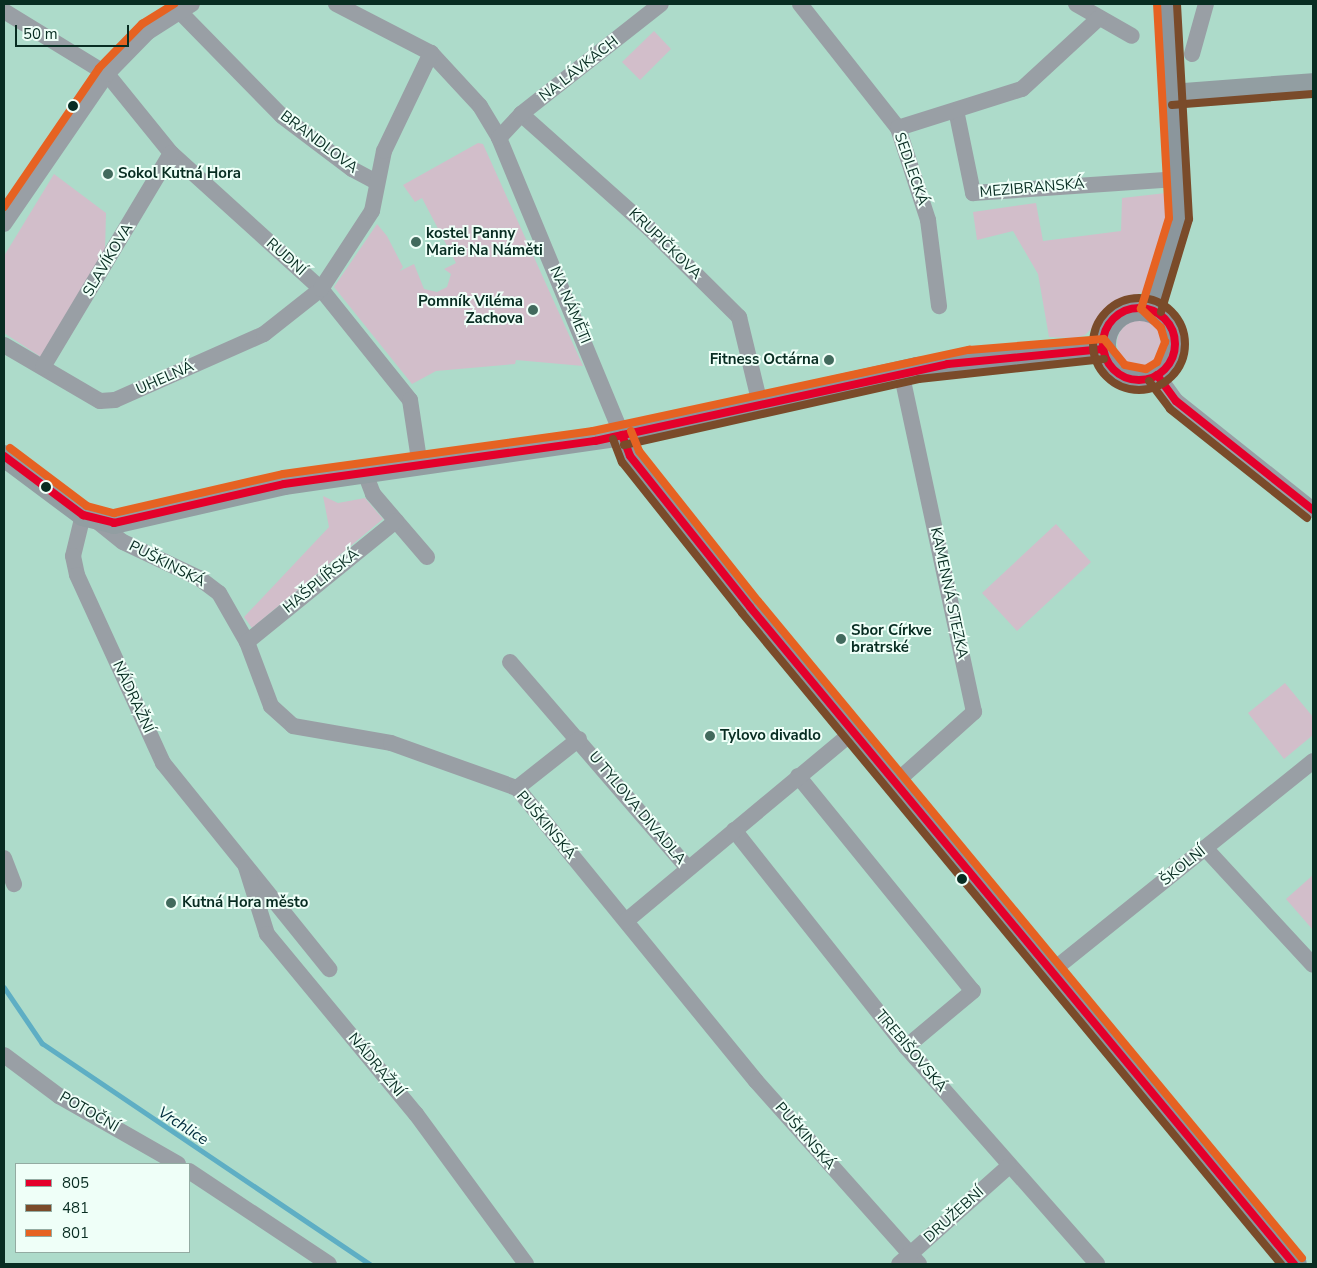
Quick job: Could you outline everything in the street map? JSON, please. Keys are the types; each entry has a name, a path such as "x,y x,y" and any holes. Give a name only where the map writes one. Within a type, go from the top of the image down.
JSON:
{"main road":[{"path":"1151,309 1178,230 1167,4"},
{"path":"1134,308 1151,309 1169,322 1176,336 1172,361 1157,375 1138,380 1119,374 1104,349 1106,330 1117,315 1134,308"},
{"path":"1104,349 970,360 901,372 622,435 630,456 854,731 1294,1264"}],"street":[{"name":"NA NÁMĚTI","path":"336,4 431,53 458,78 499,138 622,435"},
{"name":"NA LÁVKÁCH","path":"499,138 521,114 661,4"},
{"name":"SEDLECKÁ","path":"800,4 898,128 928,220 939,306"},
{"path":"1078,4 1132,36"},
{"path":"1192,54 1206,4"},
{"path":"4,224 107,74 148,32 186,7"},
{"name":"BRANDLOVA","path":"186,7 282,116 352,169 376,180 372,211 321,289"},
{"name":"RUDNÍ","path":"4,11 107,74 171,153 321,289 410,400 420,466"},
{"path":"898,128 1022,89 1099,18"},
{"path":"376,180 384,151 431,53"},
{"path":"1170,95 1313,84"},
{"name":"MEZIBRANSKÁ","path":"956,110 973,193 1176,178"},
{"name":"KRUPIČKOVA","path":"521,114 650,228 739,317 760,404"},
{"name":"SLAVÍKOVA","path":"43,367 171,153"},
{"name":"UHELNÁ","path":"4,345 87,395 115,400 264,334 321,289"},
{"name":"KAMENNÁ STEZKA","path":"896,782 974,712 901,372"},
{"path":"1157,375 1176,402 1313,510"},
{"path":"4,456 90,518 114,523 284,484 420,466 622,435"},
{"path":"365,473 373,494 427,557"},
{"name":"PUŠKINSKÁ","path":"90,518 123,542 210,585 247,642 270,706 293,726 366,737 444,760 517,788 756,1081 909,1261"},
{"name":"NÁDRAŽNÍ","path":"90,518 73,556 77,575 164,763 243,858 329,969"},
{"name":"HAŠPLÍŘSKÁ","path":"247,642 396,521"},
{"path":"510,662 580,739"},
{"path":"626,921 854,731"},
{"name":"U TYLOVA DIVADLA","path":"517,788 580,739 688,868"},
{"name":"ŠKOLNÍ","path":"1052,971 1313,761"},
{"path":"798,776 973,991 906,1047"},
{"name":"TREBIŠOVSKÁ","path":"734,830 906,1047 1097,1264"},
{"path":"1205,848 1313,965"},
{"path":"4,858 14,884"},
{"name":"NÁDRAŽNÍ","path":"243,858 267,934 416,1114 526,1264"},
{"name":"POTOČNÍ","path":"4,1055 59,1096 176,1163"},
{"name":"DRUŽEBNÍ","path":"909,1261 1009,1166"},
{"path":"190,1172 329,1264"}],"shaded area":[{"path":"654,31 671,49 640,80 622,62"},
{"path":"478,143 483,144 583,366 516,360 515,364 436,371 412,384 334,287 377,224 387,236 403,267 400,271 414,264 424,289 437,292 447,287 451,274 444,269 456,263 422,198 415,202 403,185"},
{"path":"54,174 106,213 105,252 41,357 4,333 4,256"},
{"path":"1166,193 1172,212 1145,291 1119,302 1085,335 1074,338 1049,337 1038,274 1013,231 977,240 973,212 1036,203 1043,241 1121,231 1122,198"},
{"path":"1135,320 1145,320 1157,326 1162,334 1162,352 1157,360 1149,365 1135,366 1127,363 1120,356 1117,348 1117,338 1120,330 1127,323"},
{"path":"323,496 338,503 365,498 383,519 252,628 244,617 329,527"},
{"path":"1056,524 1091,562 1017,631 982,593"},
{"path":"1285,683 1313,717 1313,735 1284,759 1248,713"},
{"path":"1313,875 1313,930 1286,899"}],"waterway":[{"name":"Vrchlice","path":"4,987 42,1043 370,1264"}],"transit line":[{"name":"801","path":"4,207 99,68 142,24 174,4"},
{"name":"481","path":"1161,312 1189,219 1177,4"},
{"name":"801","path":"10,448 87,506 114,513 283,474 593,431 969,350 1104,339 1125,365 1146,369 1157,362 1165,342 1161,328 1141,309 1169,218 1157,5"},
{"name":"481","path":"1172,105 1313,94"},
{"name":"481","path":"1139,298 1157,301 1172,311 1182,326 1185,344 1182,362 1172,377 1157,387 1139,390 1121,387 1106,377 1096,362 1093,344 1096,326 1106,311 1121,301 1139,298"},
{"name":"805","path":"1132,308 1146,308 1165,318 1175,337 1175,344 1175,351 1165,370 1146,380 1132,380 1113,370 1103,351 1103,337 1113,318 1132,308"},
{"name":"805","path":"4,456 83,515 114,523 284,484 595,441 948,364 1103,349"},
{"name":"481","path":"624,445 919,379 1104,359"},
{"name":"805","path":"1157,375 1176,401 1313,510"},
{"name":"481","path":"1149,381 1170,409 1307,518"},
{"name":"801","path":"631,431 639,451 758,601 1302,1258"},
{"name":"805","path":"622,435 630,456 750,607 1294,1264"},
{"name":"481","path":"613,439 622,462 742,613 1281,1264"}],"place":[{"name":"Sokol Kutná Hora","path":"108,174"},
{"name":"kostel Panny Marie Na Náměti","path":"416,242"},
{"name":"Pomník Viléma Zachova","path":"533,310"},
{"name":"Fitness Octárna","path":"829,360"},
{"name":"Sbor Církve bratrské","path":"841,639"},
{"name":"Tylovo divadlo","path":"710,736"},
{"name":"Kutná Hora město","path":"171,903"}]}
